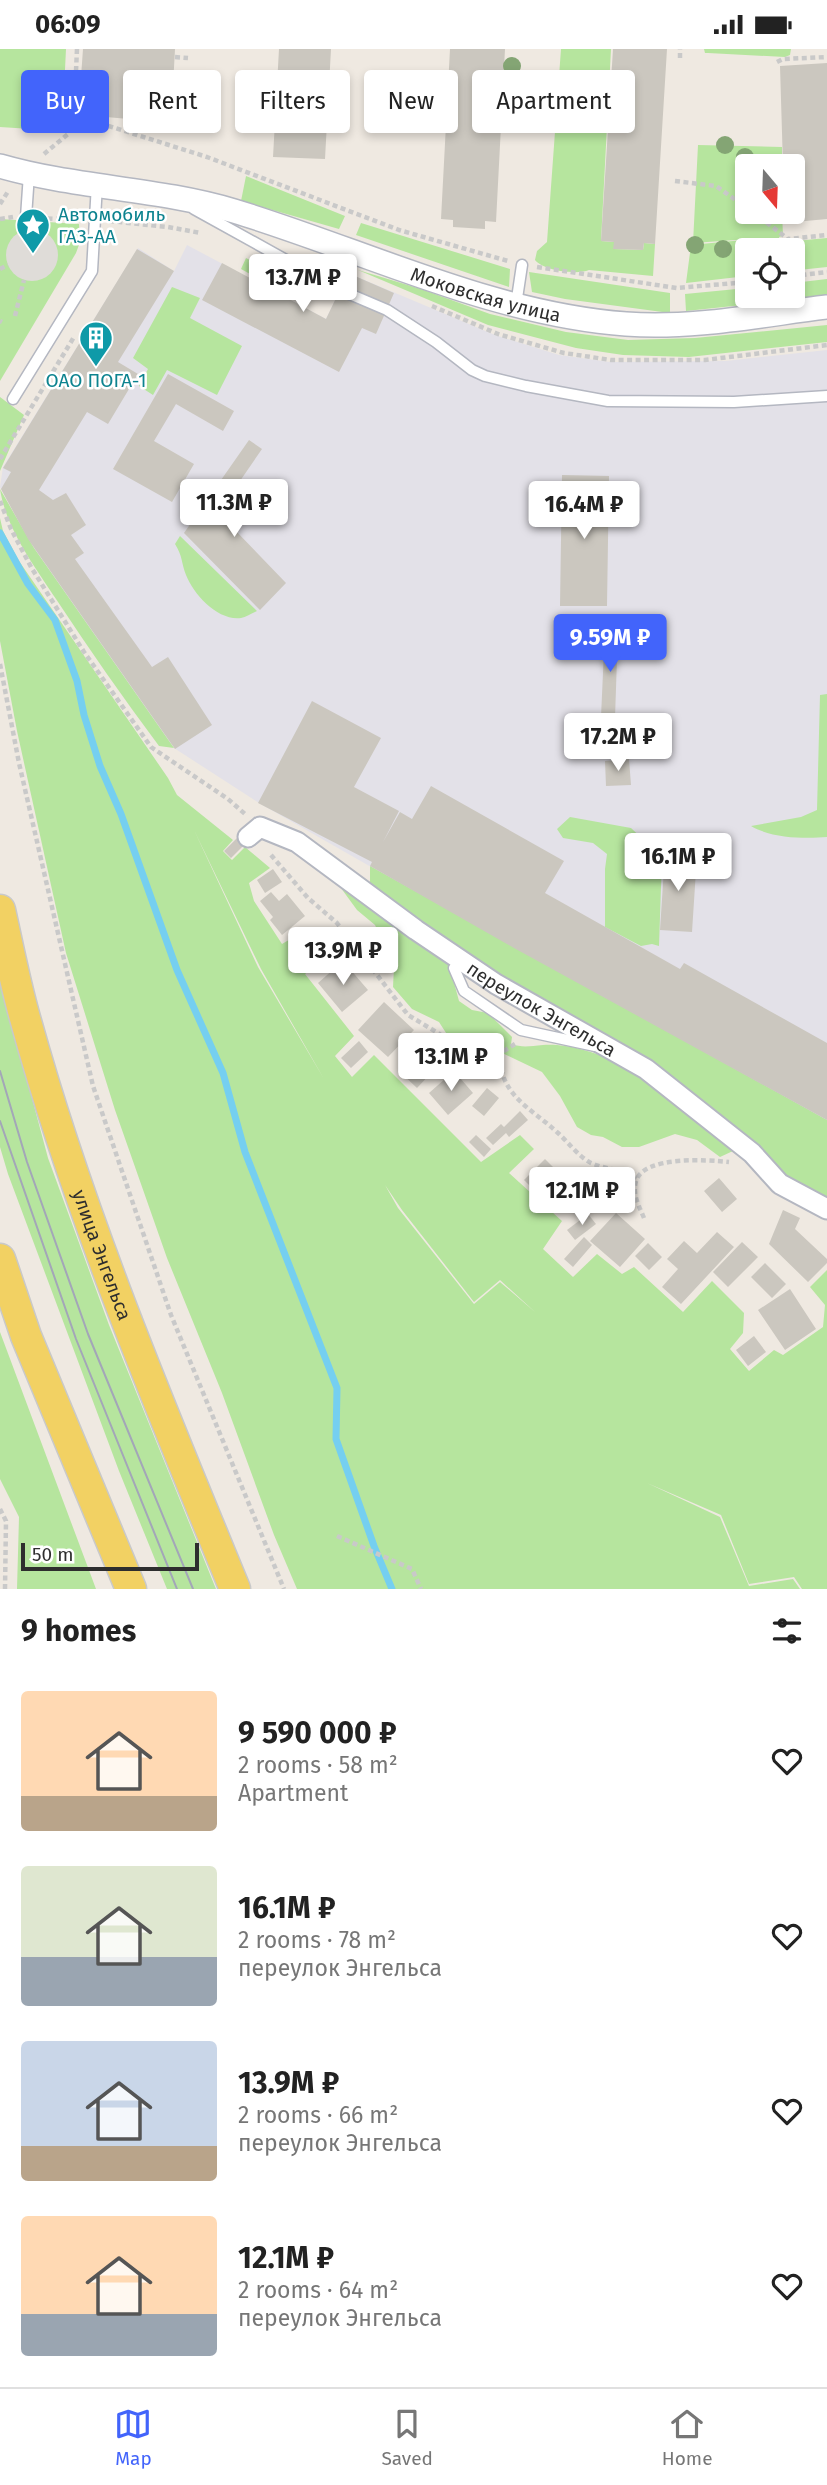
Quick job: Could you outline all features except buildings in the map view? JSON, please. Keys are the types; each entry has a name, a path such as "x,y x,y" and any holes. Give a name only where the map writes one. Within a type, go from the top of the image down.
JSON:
{"main road":[{"name":"улица Энгельса","path":"0,910 24,1016 58,1129 149,1380 235,1589"},
{"path":"0,1259 26,1336 131,1589"}],"street":[{"path":"0,166 29,174"},
{"path":"0,181 29,174"},
{"name":"Моковская улица","path":"29,174 166,194 233,211 516,305 569,317 627,324 679,325 827,307"},
{"name":"переулок Энгельса","path":"254,832 298,842 496,984 646,1069 752,1153 780,1184 827,1209"}],"lane":[{"path":"26,217 29,174"},
{"path":"13,399 92,271 97,184"},
{"path":"166,194 340,290 387,310 436,342 472,370 485,376 608,401 734,402 827,396"},
{"path":"516,305 522,265"},
{"path":"461,960 454,968 464,991 521,1030 618,1054"}],"path":[{"path":"77,49 74,115 207,157 399,230 522,265 677,288 735,283"},
{"path":"680,49 680,58"},
{"path":"175,57 188,58"},
{"path":"776,62 783,59 827,57"},
{"path":"675,181 716,185 735,199"},
{"path":"769,224 787,238"},
{"path":"798,238 827,235"},
{"path":"0,269 8,265"},
{"path":"805,275 827,272"},
{"path":"15,316 24,280"},
{"path":"0,501 31,567 84,652 150,747 228,799 308,898 337,923 408,1015 438,1033 478,1063 517,1042 542,1035"},
{"path":"0,664 19,763 93,1086 171,1315 284,1589"},
{"path":"499,1054 500,1073 518,1101 590,1163 628,1172 636,1179"},
{"path":"644,1218 636,1198 636,1179 644,1170 672,1161 698,1158 747,1163 766,1168"},
{"path":"0,1509 6,1521 5,1589"},
{"path":"337,1536 412,1569 421,1589"}],"shaded area":[{"path":"32,229 42,231 50,237 56,245 56,265 50,273 42,279 32,281 22,279 14,273 8,265 6,255 8,245 14,237 22,231"},
{"path":"187,245 326,319 348,273 495,335 559,355 610,362 726,361 827,350 827,1122 259,803 174,748 34,548 0,487 3,467 138,248 174,271"}],"green space":[{"path":"0,49 66,49 65,70 21,70 21,128 0,127"},
{"path":"561,49 611,49 610,70 559,70"},
{"path":"704,49 791,49 790,55 785,57 705,53"},
{"path":"555,133 607,133 601,241 614,242 614,249 643,250 644,243 655,244 653,276 589,270 561,271 546,267 535,260 537,251 547,242"},
{"path":"698,145 782,147 782,154 735,154 735,224 782,224 783,236 693,243"},
{"path":"246,176 345,216 339,229 241,201"},
{"path":"0,219 79,224 80,242 0,381"},
{"path":"361,223 510,269 509,287 356,235"},
{"path":"827,238 827,267 805,269 805,240"},
{"path":"735,241 735,277 686,283 691,245"},
{"path":"246,258 286,279 281,291 241,269"},
{"path":"358,270 490,314 566,332 628,340 695,338 827,325 827,342 689,357 623,355 576,348 488,325"},
{"path":"529,272 670,293 670,313 532,292"},
{"path":"827,279 827,296 805,298 805,282"},
{"path":"172,287 200,298 190,318 242,346 217,395 167,370 153,395 139,386 148,369 133,358"},
{"path":"735,289 735,306 686,311 685,294"},
{"path":"0,397 24,415 0,471"},
{"path":"0,489 34,548 174,748 159,746 68,618 15,533 8,519"},
{"path":"0,518 3,531 19,561 177,795 233,840 223,851 232,860 245,847 270,868 249,883 254,901 282,944 311,927 334,952 305,974 354,1036 335,1056 352,1077 374,1055 481,1162 520,1135 534,1149 509,1173 562,1221 543,1249 573,1277 597,1254 622,1274 634,1267 683,1312 712,1281 744,1313 743,1333 730,1349 749,1371 774,1350 783,1355 823,1327 825,1305 810,1287 827,1270 827,1589 802,1589 794,1577 749,1584 721,1515 647,1483 720,1517 749,1586 793,1579 800,1589 297,1589 167,1258 115,1110 66,953 0,641","holes":["194,830 261,969 324,1079 258,967","385,1185 474,1302 500,1280 535,1312 500,1282 474,1304 398,1208"]},
{"path":"180,536 257,611 232,618 208,605 195,591 186,575 175,544"},
{"path":"827,694 827,837 788,837 751,826 801,817 817,810 820,695"},
{"path":"570,817 631,828 662,857 659,946 641,946 605,927 607,854 593,843 563,838 557,829"},
{"path":"370,866 827,1120 827,1199 782,1175 775,1162 748,1137 545,999 513,987 370,890"},
{"path":"338,884 449,964 459,1001 472,1010 488,1013 512,1037 511,1044 571,1047 624,1065 662,1090 733,1151 720,1157 697,1140 675,1134 639,1147 622,1147 577,1127 560,1096 542,1072 496,1050 468,1049 448,1036 439,1022 412,1009 393,987 394,967 375,925 357,910"},
{"path":"0,979 48,1158 109,1325 216,1589 167,1589 119,1471 8,1174 0,1147"},
{"path":"0,1332 96,1589 17,1589 19,1517 0,1479"}],"waterway":[{"path":"0,533 28,584 55,620 77,681 84,715 100,766 121,814 177,970 223,1073 245,1152 337,1388 336,1439 392,1589"}],"tram line":[{"path":"0,1071 27,1162 88,1334 193,1589"},
{"path":"0,1121 76,1339 177,1589"}],"place":[{"name":"Автомобиль ГАЗ-АА","path":"33,255"},
{"name":"ОАО ПОГА-1","path":"96,368"}]}
